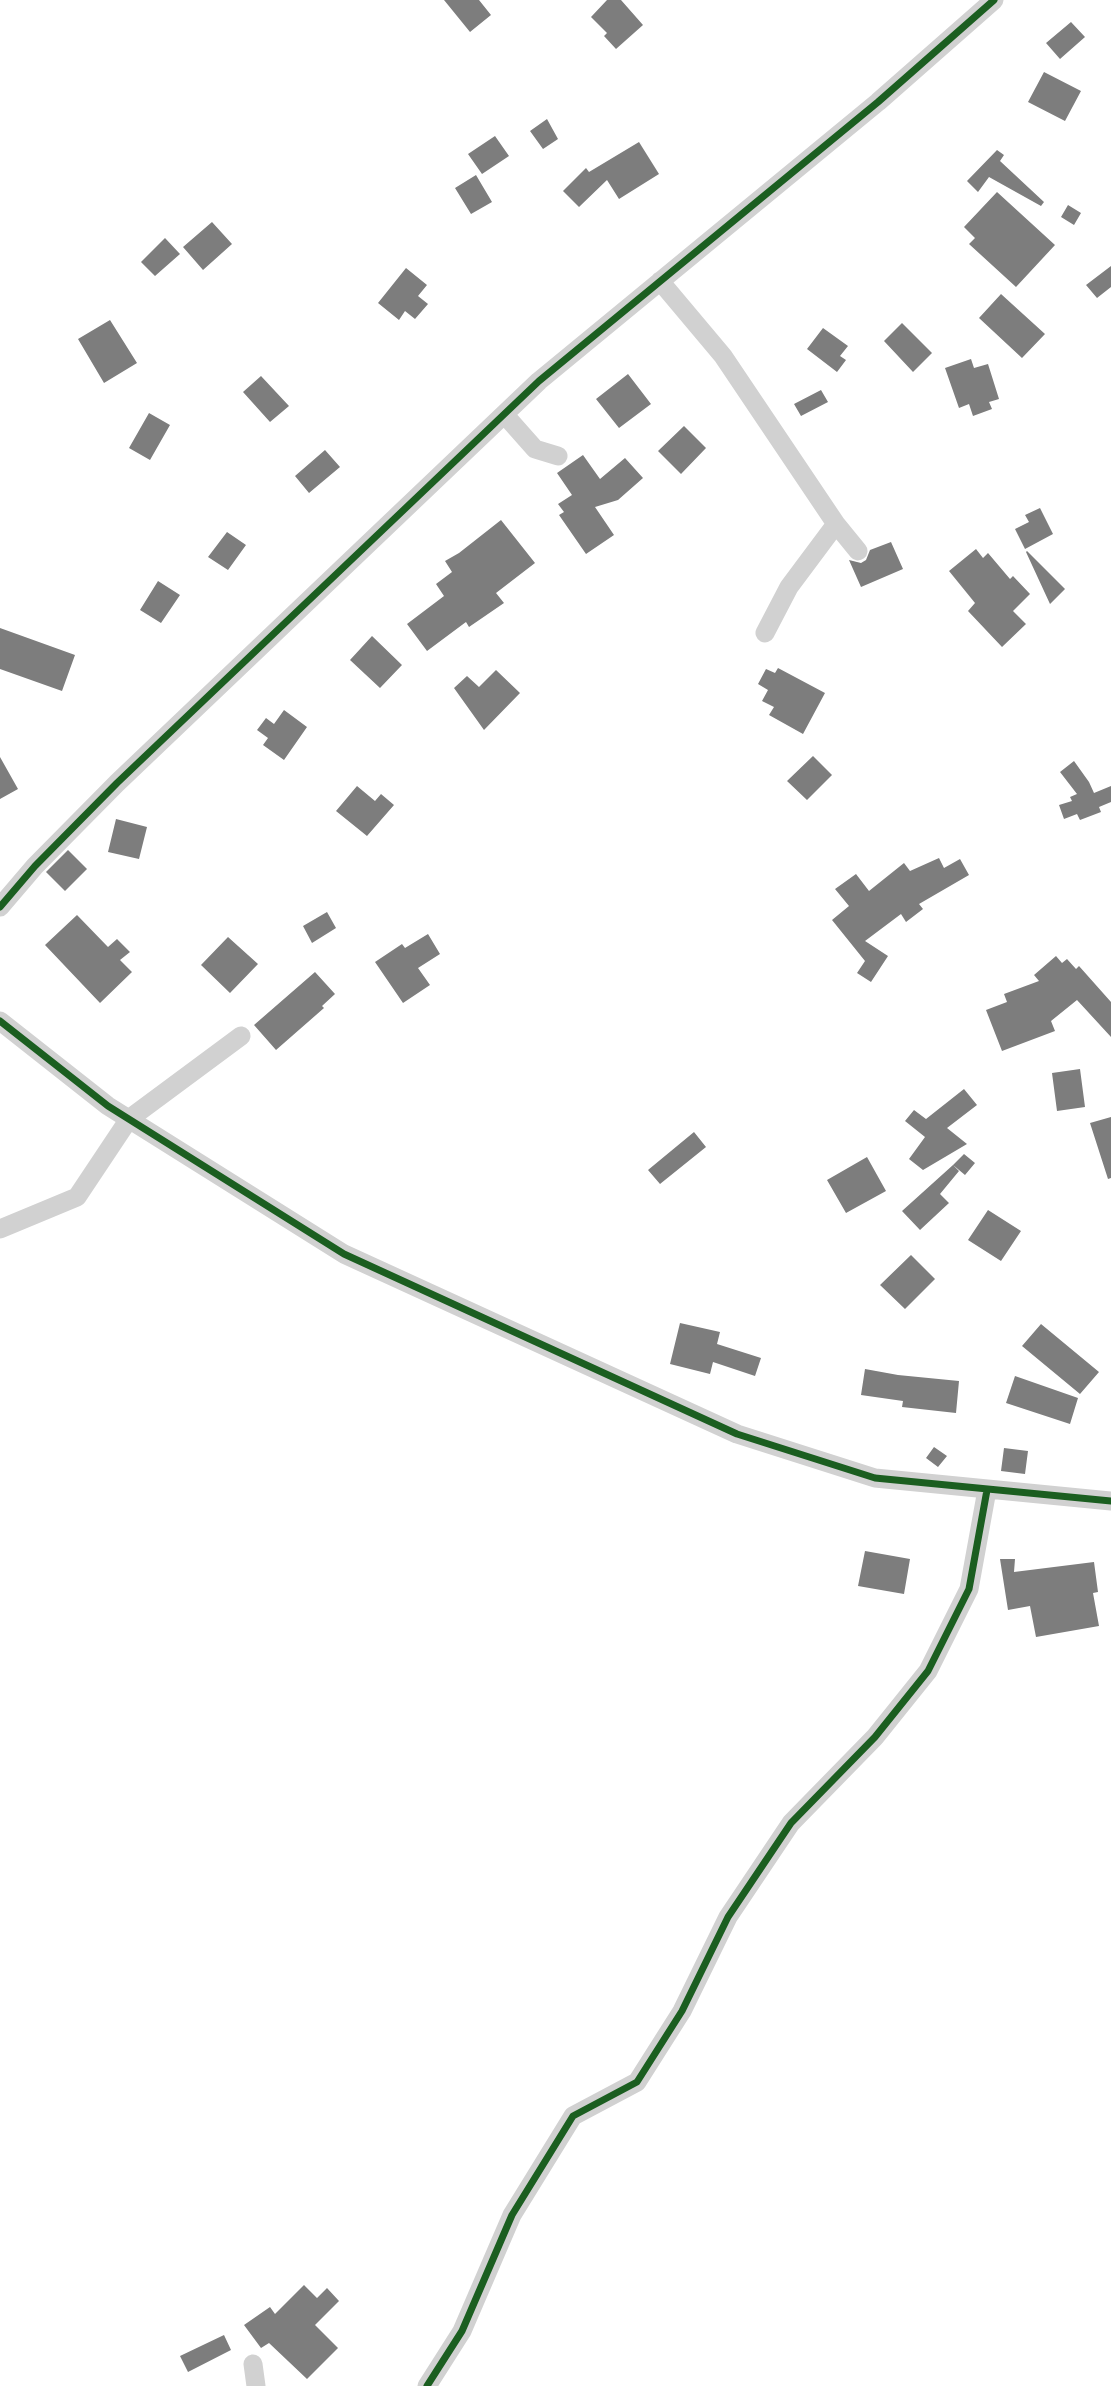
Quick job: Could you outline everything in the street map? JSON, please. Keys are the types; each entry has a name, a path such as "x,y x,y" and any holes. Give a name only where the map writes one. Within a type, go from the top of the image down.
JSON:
{"street":[{"path":"0,907 35,866 117,783 539,381 878,102 994,0"},
{"path":"660,281 723,356 836,524 858,551"},
{"path":"504,414 535,449 558,456"},
{"path":"765,633 789,587 836,524"},
{"path":"0,1021 108,1105 344,1254 737,1434 875,1478 1111,1501"},
{"path":"0,1229 77,1197 129,1119 241,1036"},
{"path":"427,2386 462,2331 512,2215 573,2116 637,2082 681,2011 728,1917 791,1823 875,1737 928,1671 970,1589 987,1490"},
{"path":"253,2364 256,2386"}],"building":[{"path":"444,0 479,0 491,15 470,32"},
{"path":"607,0 621,0 643,25 616,49 604,36 607,33 591,17"},
{"path":"1071,22 1085,37 1060,59 1046,43"},
{"path":"1044,72 1081,91 1065,121 1028,102"},
{"path":"547,119 558,139 543,149 530,131"},
{"path":"495,136 509,156 482,174 468,154"},
{"path":"639,142 659,174 619,199 607,180 579,207 563,191 586,168 589,172"},
{"path":"997,150 1004,155 1000,161 1044,202 1041,206 989,177 978,192 967,181"},
{"path":"476,175 492,202 471,214 455,188"},
{"path":"997,192 1055,245 1016,287 969,244 975,238 964,227"},
{"path":"1068,205 1081,213 1074,225 1061,217"},
{"path":"212,222 232,244 203,270 183,247"},
{"path":"165,238 180,254 155,276 141,262"},
{"path":"1111,266 1111,287 1097,298 1086,285"},
{"path":"406,268 427,285 418,296 428,304 415,319 405,311 399,320 378,303"},
{"path":"1001,294 1045,334 1022,358 979,318"},
{"path":"110,320 137,363 104,383 78,339"},
{"path":"902,323 932,353 913,372 884,341"},
{"path":"823,328 848,346 840,356 846,360 837,372 807,349"},
{"path":"971,359 974,368 988,364 999,399 989,402 992,409 973,416 969,404 959,408 945,368"},
{"path":"628,374 651,404 619,428 596,399"},
{"path":"261,376 289,406 270,422 243,392"},
{"path":"821,390 828,402 801,416 794,404"},
{"path":"149,413 170,425 150,460 129,448"},
{"path":"684,426 706,448 681,474 658,451"},
{"path":"325,450 340,467 309,493 295,476"},
{"path":"583,455 600,479 625,458 643,478 618,500 595,507 614,535 586,554 559,515 564,512 558,504 572,495 557,473"},
{"path":"1040,508 1053,534 1025,549 1015,529 1029,522 1025,515"},
{"path":"501,520 535,563 496,593 504,603 469,627 466,622 427,651 407,624 444,596 436,584 452,572 445,561"},
{"path":"227,532 246,545 228,570 208,557"},
{"path":"891,542 903,569 861,587 849,560 861,563 866,560 870,550"},
{"path":"976,549 983,558 988,553 1010,579 1013,576 1030,594 1013,611 1026,624 1002,647 968,611 975,603 949,571"},
{"path":"1026,552 1065,589 1050,604"},
{"path":"158,581 180,595 161,623 140,610"},
{"path":"0,628 75,655 62,691 0,669"},
{"path":"372,636 402,665 380,688 350,660"},
{"path":"778,668 825,693 803,734 769,715 774,707 762,701 768,690 758,684 766,669 775,673"},
{"path":"496,670 520,693 484,730 454,688 467,676 479,687"},
{"path":"284,710 307,727 284,760 263,745 268,738 257,730 266,718 274,724"},
{"path":"813,756 832,775 807,800 787,781"},
{"path":"0,757 18,789 0,799"},
{"path":"1074,761 1094,793 1111,786 1111,802 1099,807 1101,812 1080,820 1077,814 1064,819 1059,805 1072,801 1070,797 1077,794 1060,772"},
{"path":"357,786 375,801 381,794 394,805 367,836 336,811"},
{"path":"116,819 147,827 139,859 108,852"},
{"path":"68,850 87,869 65,891 46,872"},
{"path":"939,858 944,868 960,859 969,875 919,904 923,909 906,922 901,914 865,941 888,956 871,982 857,973 865,961 832,920 849,906 835,889 856,874 869,891 904,863 910,871"},
{"path":"327,912 336,928 312,943 303,926"},
{"path":"77,915 108,947 117,939 130,952 120,960 132,972 100,1003 45,945"},
{"path":"428,934 440,954 418,968 430,985 403,1003 375,962 402,944 405,948"},
{"path":"228,937 258,964 230,993 201,965"},
{"path":"1056,956 1062,963 1067,959 1076,969 1079,966 1111,1002 1111,1037 1077,1000 1051,1021 1055,1031 1002,1051 986,1010 1007,1002 1004,994 1039,981 1034,975"},
{"path":"315,972 335,994 322,1006 324,1008 276,1050 254,1025"},
{"path":"1080,1069 1085,1107 1057,1111 1052,1073"},
{"path":"964,1089 977,1105 947,1128 967,1144 923,1170 909,1159 925,1137 905,1121 914,1110 926,1119"},
{"path":"1111,1117 1111,1178 1108,1179 1090,1123"},
{"path":"694,1132 706,1147 660,1184 648,1170"},
{"path":"964,1154 975,1163 965,1175 953,1165"},
{"path":"867,1157 886,1191 846,1213 827,1180"},
{"path":"953,1165 959,1171 940,1194 949,1203 920,1230 902,1211"},
{"path":"988,1210 1021,1231 1001,1261 968,1240"},
{"path":"911,1255 935,1279 905,1309 880,1285"},
{"path":"680,1323 720,1332 717,1344 761,1358 755,1376 713,1362 710,1374 670,1364"},
{"path":"1041,1324 1099,1372 1080,1394 1022,1346"},
{"path":"865,1369 959,1381 956,1413 902,1407 903,1401 861,1395"},
{"path":"1015,1376 1078,1398 1070,1424 1006,1403"},
{"path":"934,1447 947,1456 938,1467 926,1458"},
{"path":"1004,1448 1028,1451 1025,1474 1001,1471"},
{"path":"865,1551 910,1559 904,1594 858,1586"},
{"path":"1000,1559 1015,1559 1014,1572 1094,1562 1098,1592 1093,1593 1099,1626 1036,1637 1030,1606 1008,1610"},
{"path":"304,2285 317,2298 327,2288 339,2301 315,2325 338,2348 307,2379 269,2343 261,2348 244,2325 270,2307 275,2314"},
{"path":"224,2335 231,2350 188,2372 180,2356"}],"cycle path":[{"path":"0,907 35,866 117,783 539,381 878,102 994,0"},
{"path":"0,1021 108,1106 344,1254 737,1434 875,1478 1111,1501"},
{"path":"427,2386 462,2331 512,2215 573,2116 637,2082 682,2011 728,1917 791,1823 875,1737 928,1671 969,1589 987,1490"}]}
